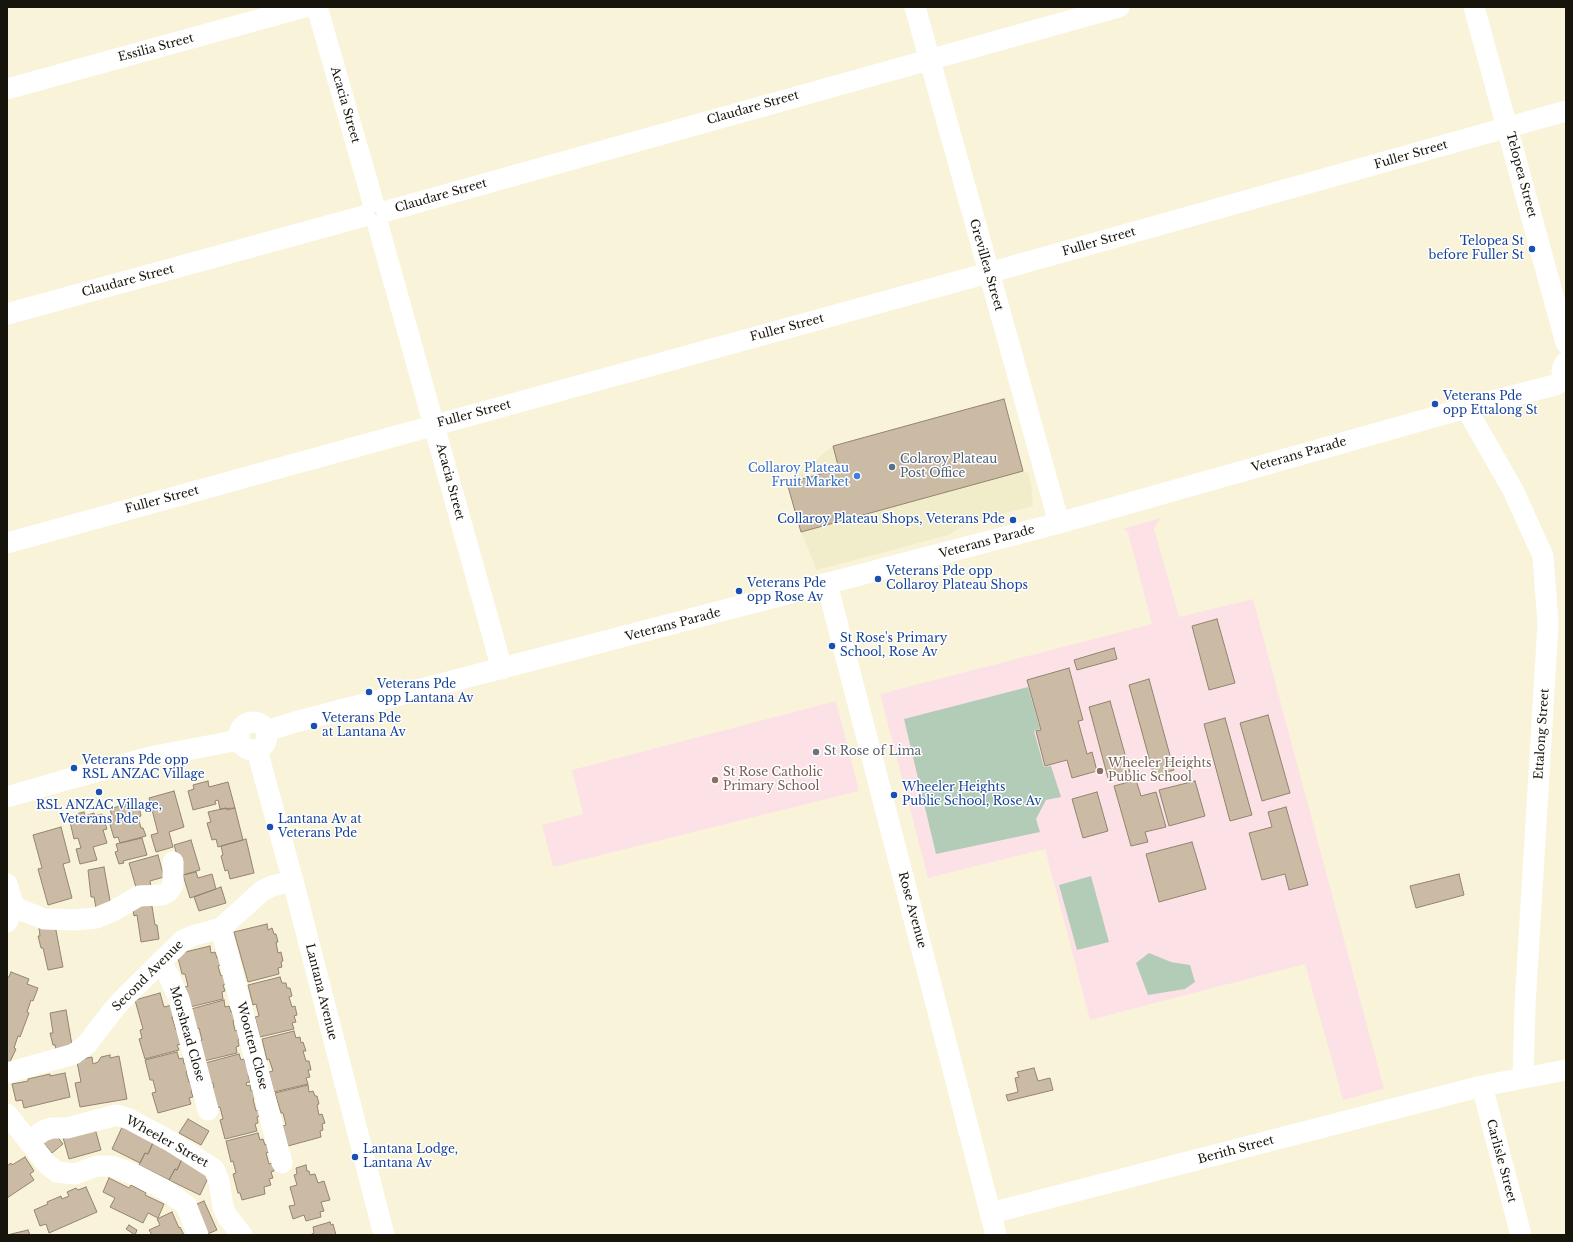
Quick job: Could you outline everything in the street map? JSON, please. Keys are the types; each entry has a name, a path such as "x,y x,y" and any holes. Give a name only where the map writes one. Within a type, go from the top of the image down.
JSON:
{"street":[{"name":"Essilia Street","path":"7,89 305,7"},
{"name":"Acacia Street","path":"317,7 502,669"},
{"name":"Grevillea Street","path":"915,7 1059,523"},
{"name":"Claudare Street","path":"7,314 376,214 1119,7"},
{"name":"Telopea Street","path":"1474,7 1566,343"},
{"name":"Fuller Street","path":"7,542 988,273 1566,111"},
{"name":"Veterans Parade","path":"266,731 295,722 1059,523 1466,408 1555,385 1566,374"},
{"name":"Ettalong Street","path":"1466,408 1513,490 1543,556 1548,624 1525,1005 1523,1078"},
{"name":"Rose Avenue","path":"827,584 996,1235"},
{"path":"250,722 260,724 266,731 266,740 257,750 248,750 244,748 239,740 239,730 246,723 250,722"},
{"path":"7,798 65,780 155,756 239,740"},
{"name":"Lantana Avenue","path":"257,750 384,1235"},
{"path":"7,884 11,915 44,919 74,920 96,918 113,911 139,896 162,895 168,892 173,885 173,862"},
{"name":"Second Avenue","path":"7,1073 74,1054 87,1044 114,1009 182,941 192,936 221,928 262,891 272,886 292,881"},
{"name":"Wootten Close","path":"221,928 282,1163"},
{"name":"Morshead Close","path":"160,962 169,976 179,999 208,1110"},
{"name":"Berith Street","path":"991,1213 1482,1086 1566,1070"},
{"name":"Carlisle Street","path":"1482,1086 1521,1235"},
{"path":"7,1114 47,1164 57,1172 75,1174 97,1166 111,1166 136,1175 165,1190 186,1205 198,1235"},
{"name":"Wheeler Street","path":"29,1142 43,1131 52,1128 67,1128 117,1115 129,1119 170,1141 214,1169 219,1181 223,1206 227,1216 242,1235"}],"shaded area":[{"path":"1004,399 1023,471 1028,472 1031,484 1033,506 970,522 948,535 817,570 801,532 787,483 833,446"},
{"name":"Wheeler Heights Public School","path":"1161,518 1154,528 1179,617 1253,599 1384,1089 1343,1100 1305,964 1090,1020 1045,849 928,878 880,694 1152,624 1128,532 1123,529"},
{"name":"St Rose Catholic Primary School","path":"836,701 859,791 553,867 542,825 583,814 572,770"}],"green space":[{"path":"1028,687 1040,729 1034,731 1044,767 1051,766 1061,797 1046,800 1036,819 1040,832 936,854 904,719"},
{"path":"1091,876 1109,942 1077,950 1059,885"},
{"path":"1149,953 1171,962 1190,965 1195,982 1185,989 1148,995 1136,963"}],"building":[{"path":"1004,399 1023,471 801,532 787,483 839,469 833,446"},
{"path":"1217,619 1235,683 1209,690 1192,626"},
{"path":"1114,648 1117,659 1077,670 1074,660"},
{"path":"1069,668 1083,720 1078,721 1087,754 1092,752 1097,771 1072,778 1067,760 1045,766 1036,731 1041,730 1027,680"},
{"path":"1149,679 1174,770 1154,776 1129,685"},
{"path":"1110,701 1130,772 1108,778 1089,707"},
{"path":"1268,715 1290,793 1262,801 1240,723"},
{"path":"1225,718 1252,815 1230,821 1204,724"},
{"path":"1136,780 1141,796 1156,792 1166,827 1145,832 1148,842 1131,846 1114,786"},
{"path":"208,781 209,787 228,782 235,808 220,809 218,800 215,801 216,804 193,810 188,791 194,789 193,785"},
{"path":"1195,781 1205,816 1169,826 1159,790"},
{"path":"174,791 184,827 169,832 173,847 156,852 151,835 158,833 149,798"},
{"path":"1097,792 1108,831 1083,838 1072,799"},
{"path":"130,802 131,804 138,802 141,816 138,817 141,828 143,828 146,836 120,843 118,837 114,838 108,818 112,816 110,809"},
{"path":"1286,807 1308,885 1289,890 1285,874 1262,880 1249,833 1272,827 1268,812"},
{"path":"226,808 227,810 235,808 243,840 218,847 216,839 212,840 207,823 211,822 208,812"},
{"path":"84,812 85,816 94,813 95,816 102,814 107,829 103,830 107,843 93,847 97,860 80,864 76,849 81,848 78,838 74,839 70,822 76,821 76,814"},
{"path":"61,827 70,862 63,864 72,898 48,905 38,869 42,868 33,835"},
{"path":"142,838 147,855 123,861 124,863 119,864 115,852 118,851 116,844"},
{"path":"246,839 254,873 230,879 228,870 225,871 221,856 223,855 221,846"},
{"path":"191,840 200,870 183,875 174,845"},
{"path":"1192,842 1206,889 1159,902 1146,854"},
{"path":"158,855 164,877 150,881 151,887 137,891 129,863"},
{"path":"104,867 111,906 96,908 94,897 91,897 88,870"},
{"path":"196,872 198,878 212,874 216,889 190,898 183,875"},
{"path":"1459,874 1464,895 1416,908 1410,886"},
{"path":"221,887 226,903 199,911 194,897"},
{"path":"151,900 159,939 141,942 137,915 134,916 132,904"},
{"path":"267,924 268,930 272,928 274,934 276,934 278,953 281,952 283,961 281,962 282,967 278,968 279,974 248,982 234,932"},
{"path":"55,925 63,967 48,970 43,948 41,948 38,936 40,936 39,928"},
{"path":"210,946 211,953 215,952 217,958 219,957 221,965 218,966 221,976 224,975 226,984 223,985 225,991 222,992 223,999 190,1007 185,987 188,986 185,974 182,974 177,954"},
{"path":"11,972 29,979 27,984 38,988 33,1001 31,1000 27,1012 29,1013 20,1037 18,1036 14,1048 16,1049 9,1064 7,1063 7,977 9,977"},
{"path":"280,977 282,983 286,983 287,988 290,988 292,996 289,997 292,1007 295,1006 297,1015 294,1016 296,1022 292,1023 294,1029 260,1037 255,1017 259,1016 256,1004 253,1005 248,985"},
{"path":"160,993 164,1007 172,1005 175,1016 172,1017 176,1030 178,1029 181,1044 177,1045 179,1050 145,1059 139,1039 142,1038 140,1030 143,1029 135,1000"},
{"path":"224,1000 225,1007 229,1006 231,1012 233,1011 235,1031 238,1030 241,1039 238,1040 239,1046 236,1047 237,1053 204,1061 199,1041 202,1040 199,1028 197,1029 191,1009"},
{"path":"66,1010 73,1051 57,1053 50,1033 53,1033 50,1013"},
{"path":"294,1031 296,1038 300,1037 301,1043 303,1042 306,1051 303,1051 306,1061 309,1061 311,1070 308,1070 310,1077 306,1078 308,1084 274,1092 269,1072 273,1071 269,1059 267,1060 262,1039"},
{"path":"177,1052 179,1059 183,1058 184,1064 187,1063 189,1071 186,1072 189,1082 192,1081 194,1090 191,1091 193,1097 189,1098 191,1104 158,1113 152,1093 156,1092 153,1080 150,1080 145,1060"},
{"path":"239,1054 241,1060 244,1059 246,1065 249,1064 251,1074 248,1075 250,1082 246,1083 247,1086 250,1085 251,1091 255,1090 257,1098 253,1099 256,1111 259,1110 260,1116 257,1117 258,1123 255,1124 257,1131 225,1139 220,1120 223,1119 220,1107 216,1108 211,1087 214,1087 213,1083 211,1083 205,1063"},
{"path":"110,1055 110,1058 119,1056 127,1099 80,1107 75,1083 81,1082 77,1062 82,1061 82,1059 92,1057 93,1064 98,1062 101,1057"},
{"path":"1034,1068 1038,1081 1050,1078 1053,1090 1008,1101 1006,1095 1018,1092 1015,1078 1019,1077 1017,1072"},
{"path":"65,1073 70,1097 24,1108 22,1100 16,1101 12,1084 50,1074 50,1076"},
{"path":"308,1085 309,1092 313,1091 315,1096 317,1096 319,1115 322,1114 325,1123 322,1124 323,1130 320,1131 321,1137 288,1146 283,1126 286,1125 275,1093"},
{"path":"188,1119 209,1131 201,1145 179,1133"},
{"path":"94,1125 101,1150 69,1159 62,1134"},
{"path":"123,1125 154,1140 148,1154 145,1153 140,1163 112,1149"},
{"path":"54,1132 63,1144 52,1153 42,1141"},
{"path":"258,1133 260,1140 263,1139 265,1145 267,1144 269,1152 266,1153 269,1164 272,1163 274,1171 271,1172 273,1178 269,1179 271,1185 264,1187 265,1194 242,1200 240,1193 238,1193 233,1174 236,1173 233,1161 231,1162 226,1141"},
{"path":"153,1143 183,1157 177,1170 175,1169 169,1180 139,1165 145,1153 148,1154"},
{"path":"25,1157 34,1171 30,1174 34,1180 7,1198 7,1166 11,1163 12,1165"},
{"path":"182,1159 210,1174 200,1195 169,1180 175,1169 177,1170"},
{"path":"306,1165 307,1171 309,1171 310,1175 315,1174 318,1183 324,1181 330,1200 321,1202 324,1211 320,1212 321,1217 306,1221 304,1215 293,1219 289,1206 295,1205 290,1187 297,1185 294,1175 297,1174 296,1168"},
{"path":"109,1178 129,1188 131,1185 146,1193 145,1195 164,1204 158,1218 148,1213 143,1223 110,1207 115,1198 103,1192"},
{"path":"86,1187 97,1212 49,1233 46,1224 40,1226 34,1210 61,1196 62,1199 69,1196 67,1192 76,1188 78,1190"},
{"path":"204,1201 217,1230 205,1235 190,1207"},
{"path":"172,1212 184,1235 152,1235 149,1230 160,1225 157,1219"},
{"path":"330,1222 331,1225 333,1224 336,1235 310,1235 314,1233 313,1227"},
{"path":"129,1225 137,1230 135,1235 126,1229"},
{"path":"28,1230 30,1235 7,1235"}],"place":[{"name":"Telopea St before Fuller St","path":"1532,249"},
{"name":"Veterans Pde opp Ettalong St","path":"1435,404"},
{"name":"Colaroy Plateau Post Office","path":"892,467"},
{"name":"Collaroy Plateau Fruit Market","path":"857,476"},
{"name":"Collaroy Plateau Shops, Veterans Pde","path":"1013,520"},
{"name":"Veterans Pde opp Collaroy Plateau Shops","path":"878,579"},
{"name":"Veterans Pde opp Rose Av","path":"739,591"},
{"name":"St Rose's Primary School, Rose Av","path":"832,646"},
{"name":"Veterans Pde opp Lantana Av","path":"369,692"},
{"name":"Veterans Pde at Lantana Av","path":"314,726"},
{"name":"St Rose of Lima","path":"816,752"},
{"name":"Veterans Pde opp RSL ANZAC Village","path":"74,768"},
{"name":"Wheeler Heights Public School","path":"1100,771"},
{"name":"St Rose Catholic Primary School","path":"715,780"},
{"name":"RSL ANZAC Village, Veterans Pde","path":"99,792"},
{"name":"Wheeler Heights Public School, Rose Av","path":"894,795"},
{"name":"Lantana Av at Veterans Pde","path":"270,827"},
{"name":"Lantana Lodge, Lantana Av","path":"355,1157"}]}
